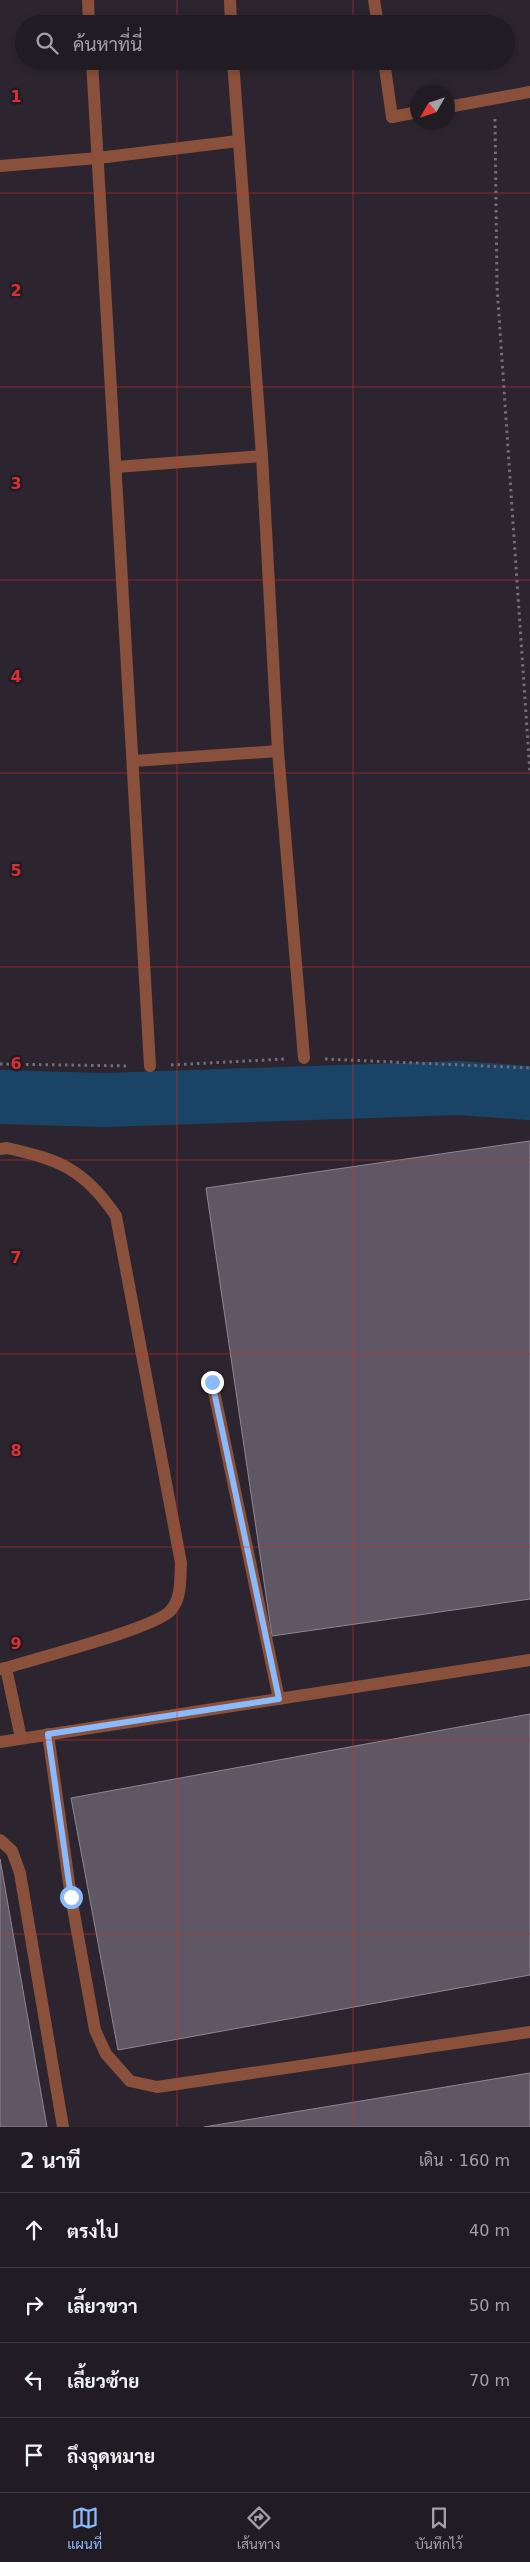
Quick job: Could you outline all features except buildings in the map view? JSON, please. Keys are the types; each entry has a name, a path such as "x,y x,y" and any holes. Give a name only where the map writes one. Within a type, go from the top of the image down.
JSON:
{"street":[{"path":"88,0 89,15"},
{"path":"230,0 231,15"},
{"path":"374,0 376,15"},
{"path":"93,70 150,1066"},
{"path":"234,70 262,456 278,751 304,1058"},
{"path":"385,70 392,116 410,113"},
{"path":"455,106 530,92"},
{"path":"0,166 98,158 238,141"},
{"path":"116,467 262,456"},
{"path":"133,761 278,751"},
{"path":"0,1148 48,1157 78,1174 101,1195 116,1216 180,1563 179,1594 170,1611 146,1624 3,1668 21,1738"},
{"path":"212,1382 279,1699"},
{"path":"0,1742 530,1660"},
{"path":"48,1734 71,1897 95,2030 106,2054 130,2081 157,2087 530,2032"},
{"path":"0,1840 12,1851 20,1873 63,2127"}],"path":[{"path":"495,98 497,286 530,773"},
{"path":"0,1064 150,1066 304,1058 530,1068"}],"waterway":[{"path":"0,1097 105,1100 458,1088 530,1093"}],"route":[{"path":"71,1897 48,1734 279,1699 249,1547 212,1382"}]}
